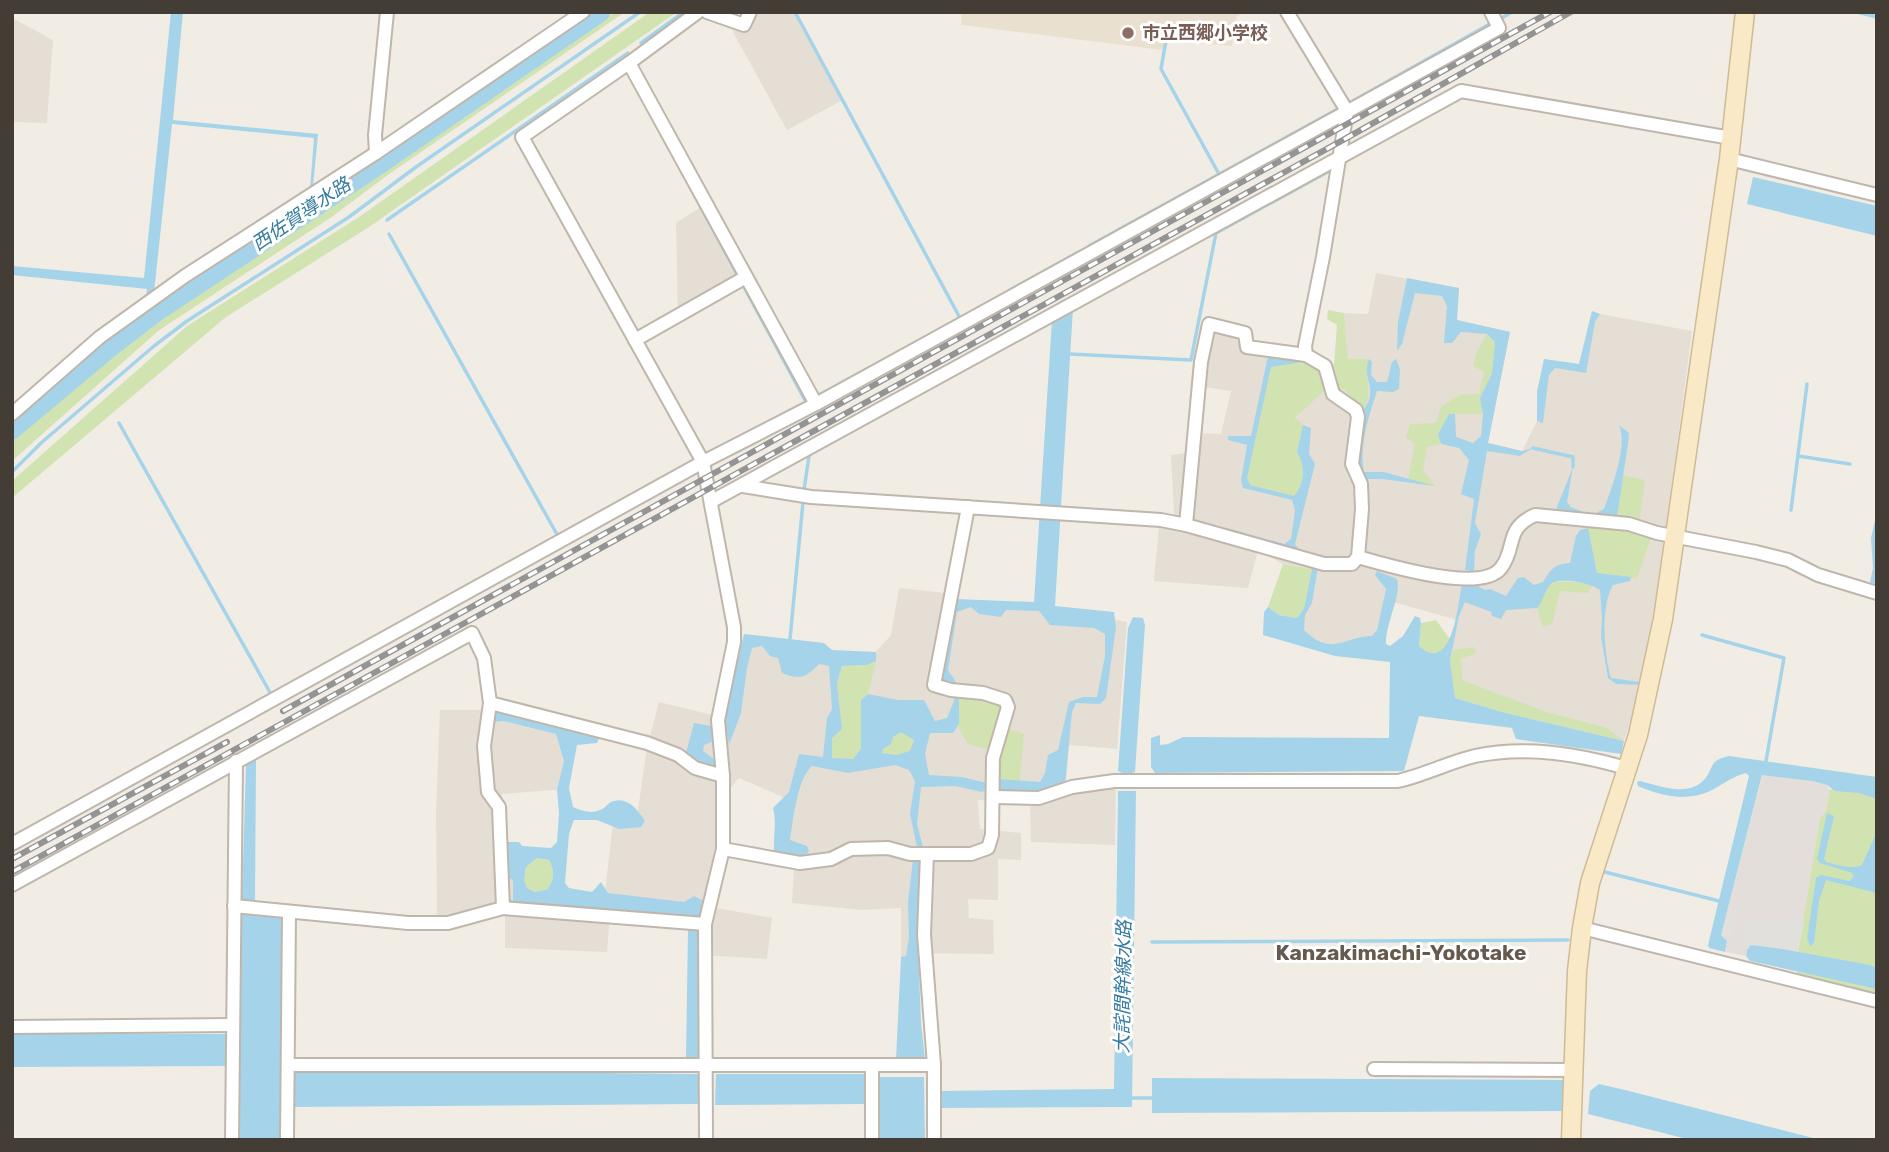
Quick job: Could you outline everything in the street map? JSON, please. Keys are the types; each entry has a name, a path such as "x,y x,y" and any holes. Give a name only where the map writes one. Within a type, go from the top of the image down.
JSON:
{"street":[{"path":"376,153 375,135 387,12"},
{"path":"12,414 100,337 185,276 376,153 583,12"},
{"path":"698,12 522,137 703,462 712,501 734,627 734,642 718,720 723,776 723,849 705,924 706,1140"},
{"path":"707,12 744,24 750,12"},
{"path":"1287,12 1347,111 1305,346 1306,355"},
{"path":"12,844 703,462 816,404 1499,28 1491,12"},
{"path":"1571,1140 1577,971 1582,928 1590,883 1639,735 1663,619 1729,159 1745,12"},
{"path":"629,63 816,404"},
{"path":"712,501 1461,91 1731,138"},
{"path":"1729,159 1877,195"},
{"path":"635,340 746,277"},
{"path":"743,486 811,497 1161,520 1324,564 1352,564 1358,557 1361,484 1352,464 1358,417 1356,410 1333,394 1325,366 1306,355 1247,347 1245,333 1209,324 1201,362 1186,525"},
{"path":"723,849 800,863 831,859 851,849 888,848 927,855 971,854 988,848 992,835 993,758 1008,707 1005,700 983,693 934,685 968,508"},
{"path":"1358,557 1413,573 1481,579 1493,575 1502,566 1512,536 1522,520 1535,515 1629,524 1675,537 1788,560 1818,575 1877,593"},
{"path":"12,885 472,633 484,658 488,713 484,746 488,792 499,807 503,908"},
{"path":"488,713 647,743 678,755 695,768 723,776"},
{"path":"994,797 1039,798 1072,787 1128,782 1398,781 1474,757 1526,750 1600,760 1629,769"},
{"path":"232,1140 232,1025 245,908 236,761"},
{"path":"927,855 924,934 933,1065 934,1140"},
{"path":"245,908 408,923 448,923 503,908 705,924"},
{"path":"287,1140 289,913"},
{"path":"1582,928 1877,1001"},
{"path":"12,1027 232,1025"},
{"path":"288,1065 933,1065"},
{"path":"872,1067 872,1140"},
{"path":"1374,1069 1575,1070"}],"shaded area":[{"path":"743,12 795,12 841,101 787,130 733,32"},
{"name":"市立西郷小学校","path":"962,12 1244,12 1237,16 1232,46 1166,40 1162,50 961,25"},
{"path":"12,18 53,40 47,123 12,122"},
{"path":"710,201 753,275 678,321 676,223"},
{"path":"1376,273 1459,288 1457,320 1510,332 1488,443 1522,451 1537,421 1537,392 1544,359 1579,364 1592,311 1692,331 1651,643 1643,683 1624,741 1455,698 1450,661 1457,620 1390,601 1374,654 1321,648 1300,634 1315,566 1312,569 1283,564 1258,551 1248,588 1154,581 1160,515 1174,515 1171,455 1194,452 1198,433 1221,434 1231,391 1197,386 1206,320 1248,331 1250,344 1274,348 1295,419 1348,360 1344,313 1368,314"},
{"path":"899,588 946,593 959,604 1043,607 1127,622 1117,749 1069,745 1066,784 1116,775 1115,845 1031,842 1030,802 978,800 980,829 1021,833 1021,860 998,859 998,900 968,899 969,918 993,920 994,954 919,953 901,957 901,908 861,910 792,903 794,868 781,865 792,801 739,778 720,800 729,853 717,908 772,918 767,959 702,955 701,921 610,914 607,952 505,948 505,915 437,926 436,812 440,710 482,710 568,733 567,789 502,794 505,842 523,897 604,900 613,823 637,817 647,747 659,702 725,718 744,634 824,643 837,684 923,726 868,694 876,652 891,635"},
{"path":"1763,773 1812,781 1827,785 1830,790 1826,811 1820,818 1798,952 1776,948 1747,950 1746,956 1725,952 1727,941 1721,935"},
{"path":"1727,910 1737,913 1731,938 1721,935"},
{"path":"1754,920 1804,922 1798,952 1742,944 1745,926"}],"green space":[{"path":"615,12 625,12 389,174 333,216 158,331 12,461 12,439 141,331"},
{"path":"650,12 677,12 369,227 226,317 12,498 12,481 187,326 359,217"},
{"path":"1328,310 1344,313 1348,359 1369,359 1368,396 1363,412 1344,389 1324,391 1295,418 1303,425 1297,452 1303,475 1294,496 1250,485 1247,478 1274,348 1300,349 1334,365 1337,325 1327,319"},
{"path":"1487,334 1495,342 1492,373 1480,398 1483,414 1449,414 1438,434 1441,444 1427,447 1423,470 1435,486 1408,479 1415,444 1406,437 1410,424 1436,423 1441,407 1459,395 1479,394 1484,372 1473,366 1477,351"},
{"path":"1621,475 1645,480 1639,523 1654,529 1637,578 1604,580 1582,570 1588,517 1612,511"},
{"path":"1283,564 1312,569 1304,608 1297,618 1279,615 1268,607"},
{"path":"1550,584 1593,584 1588,593 1560,591 1552,624 1543,627 1537,608"},
{"path":"1436,620 1450,639 1444,651 1431,653 1419,646 1421,623"},
{"path":"1474,647 1476,653 1461,659 1462,680 1546,712 1607,728 1624,741 1455,698 1450,661 1453,650"},
{"path":"876,661 868,694 861,700 861,749 853,759 831,758 832,738 842,729 837,684 842,666 867,665"},
{"path":"958,685 1012,697 1006,729 1024,734 1019,788 986,786 991,750 968,744 955,721"},
{"path":"901,732 914,740 910,751 896,755 881,753 893,737"},
{"path":"1843,782 1877,790 1877,997 1797,976 1798,952 1820,818 1826,811 1830,790"},
{"path":"537,858 549,860 553,875 548,889 535,892 527,888 524,880 526,867"}],"water":[{"path":"171,12 183,12 173,120 318,134 313,187 310,189 314,138 172,124 154,293 146,298 147,289 12,275 12,266 144,278"},
{"path":"1753,177 1877,206 1877,236 1747,204"},
{"path":"1407,278 1459,288 1457,320 1510,332 1488,443 1522,451 1533,448 1520,456 1487,451 1475,523 1481,534 1475,551 1474,572 1465,570 1474,499 1461,494 1469,460 1459,448 1441,444 1438,434 1449,414 1455,414 1456,437 1473,443 1481,436 1483,414 1480,398 1492,373 1495,342 1487,334 1461,332 1452,343 1444,343 1447,306 1442,296 1415,293 1402,344 1397,351 1398,322"},
{"path":"1073,308 1055,606 1114,612 1116,627 1106,698 1100,704 1076,703 1072,712 1065,785 1036,794 1002,792 989,788 982,792 955,786 921,787 917,824 923,847 917,922 925,1060 896,1059 901,957 906,956 909,937 908,902 917,847 910,814 915,781 909,770 895,765 848,773 812,766 799,790 790,840 807,846 809,851 804,858 774,852 773,808 789,792 799,754 823,757 827,718 832,709 829,666 819,664 806,675 793,677 782,673 778,658 770,656 762,646 752,648 741,713 729,745 725,718 744,634 824,643 832,650 876,652 876,661 867,665 842,666 837,684 842,729 832,738 832,758 853,759 861,749 861,700 868,694 898,700 924,700 935,721 947,718 954,701 952,686 944,683 940,676 956,599 1034,602 1052,320","holes":["971,607 979,614 1001,617 1006,610 1039,611 1050,625 1094,628 1105,634 1105,656 1097,697 1083,697 1069,702 1058,750 1048,755 1045,773 1040,782 998,779 987,783 962,777 929,775 925,754 930,733 953,733 959,724 958,685 948,670 957,612","901,732 914,740 910,751 896,755 882,753 883,749 891,744 893,737"]},
{"path":"1592,311 1600,314 1595,322 1586,373 1555,368 1549,375 1543,423 1537,421 1537,392 1544,359 1579,364"},
{"path":"1268,356 1302,362 1271,367 1247,478 1250,485 1294,496 1303,475 1297,452 1303,425 1311,428 1309,454 1315,464 1295,544 1300,551 1340,560 1316,559 1223,533 1227,528 1284,544 1291,539 1295,510 1292,500 1243,488 1241,480 1247,445 1228,440 1228,436 1251,436"},
{"path":"1369,359 1372,362 1371,375 1377,382 1387,382 1392,362 1396,359 1400,369 1399,389 1393,392 1377,391 1364,441 1364,472 1384,472 1435,486 1367,479 1358,473 1358,434 1370,397 1367,370"},
{"path":"1619,425 1629,433 1617,517 1592,515 1604,509 1615,478 1622,444"},
{"path":"1573,467 1567,502 1584,514 1555,512"},
{"path":"1877,511 1877,585 1870,582 1873,568 1871,538"},
{"path":"1588,528 1597,573 1631,577 1630,581 1613,585 1606,605 1605,644 1611,678 1640,682 1649,642 1641,685 1616,684 1608,678 1601,637 1600,590 1583,583 1561,581 1549,586 1537,608 1506,610 1501,619 1465,602 1459,616 1450,661 1455,698 1624,741 1621,754 1516,739 1512,728 1419,716 1404,771 1155,773 1151,767 1151,738 1160,735 1160,745 1183,737 1389,738 1390,662 1335,656 1263,635 1264,612 1268,607 1279,615 1297,618 1304,608 1312,569 1316,566 1312,603 1305,615 1304,630 1314,638 1323,643 1338,644 1372,636 1377,630 1386,589 1375,575 1377,571 1397,579 1398,586 1386,644 1390,646 1403,636 1415,616 1420,618 1421,623 1419,646 1430,653 1440,652 1452,633 1462,583 1470,582 1506,596 1518,578 1524,577 1534,585 1543,582 1554,568 1570,563 1576,536 1580,530"},
{"path":"1133,617 1143,618 1145,625 1135,772 1126,775 1118,771 1128,628"},
{"path":"499,710 562,725 599,738 597,743 577,745 569,788 573,807 594,812 619,800 636,809 645,821 641,827 619,829 597,820 574,820 569,834 565,883 569,888 592,892 601,882 608,893 684,902 694,896 707,903 702,914 695,918 513,903 513,881 505,873 505,842 551,848 557,842 557,790 564,761 556,734 504,721 490,722 491,715","holes":["537,858 549,860 553,875 548,889 535,892 527,888 524,880 526,867"]},
{"path":"694,723 711,726 712,742 704,745 703,751 714,759 714,766 699,764 686,753"},
{"path":"1729,756 1877,777 1877,799 1859,793 1835,791 1827,785 1812,781 1762,775 1721,935 1727,941 1725,952 1709,948 1708,945 1749,776 1746,773 1741,774 1710,791 1683,797 1656,793 1638,786 1637,782 1675,789 1693,787 1701,783 1716,761"},
{"path":"256,760 255,902 242,899 246,764"},
{"name":"大詫間幹線水路","path":"1118,791 1136,791 1132,1107 938,1108 938,1091 1114,1089"},
{"path":"1827,813 1834,816 1824,859 1826,862 1848,867 1862,865 1877,831 1877,895 1826,880 1819,901 1814,943 1810,946 1807,939 1816,878 1821,875 1849,881 1854,877 1852,873 1820,863 1817,859"},
{"path":"241,914 284,918 280,1140 238,1140"},
{"path":"697,928 701,931 701,1057 694,1058 686,1057 688,929"},
{"path":"1751,945 1870,965 1877,968 1877,989 1750,961 1746,956"},
{"path":"12,1034 227,1034 227,1066 12,1067"},
{"path":"293,1070 699,1074 698,1104 292,1107"},
{"path":"716,1074 866,1074 866,1104 715,1105"},
{"path":"879,1077 924,1077 925,1140 879,1140"},
{"path":"1152,1078 1563,1080 1563,1111 1152,1113"},
{"path":"1599,1084 1821,1140 1691,1140 1588,1114 1590,1091"}],"waterway":[{"name":"西佐賀導水路","path":"12,430 158,311 373,169 601,12"},
{"path":"12,472 41,443 187,321 349,217 416,167 640,12"},
{"path":"795,12 960,318"},
{"path":"1500,19 1512,12"},
{"path":"1857,12 1877,17"},
{"path":"641,43 681,14"},
{"path":"1351,102 1488,25"},
{"path":"1166,40 1161,69 1219,174"},
{"path":"387,220 628,53"},
{"path":"1089,246 1336,110"},
{"path":"675,159 806,402 781,415"},
{"path":"1070,354 1191,360 1216,233 1333,169"},
{"path":"389,234 559,538"},
{"path":"1010,290 1079,252"},
{"path":"819,395 915,343"},
{"path":"1791,510 1807,384"},
{"path":"119,423 272,696"},
{"path":"1533,448 1573,457 1573,467"},
{"path":"804,490 809,456"},
{"path":"1798,456 1850,464"},
{"path":"790,639 803,502"},
{"path":"1702,635 1784,658 1766,761"},
{"path":"1605,872 1719,901"},
{"path":"1152,942 1568,940"},
{"path":"1128,1098 1155,1098"}],"railway":[{"path":"283,711 1550,12"},
{"path":"12,872 1571,12"},
{"path":"12,859 227,742"}],"place":[{"name":"市立西郷小学校","path":"1128,33"}],"district":[{"name":"Kanzakimachi-Yokotake","path":"1401,952"}]}
